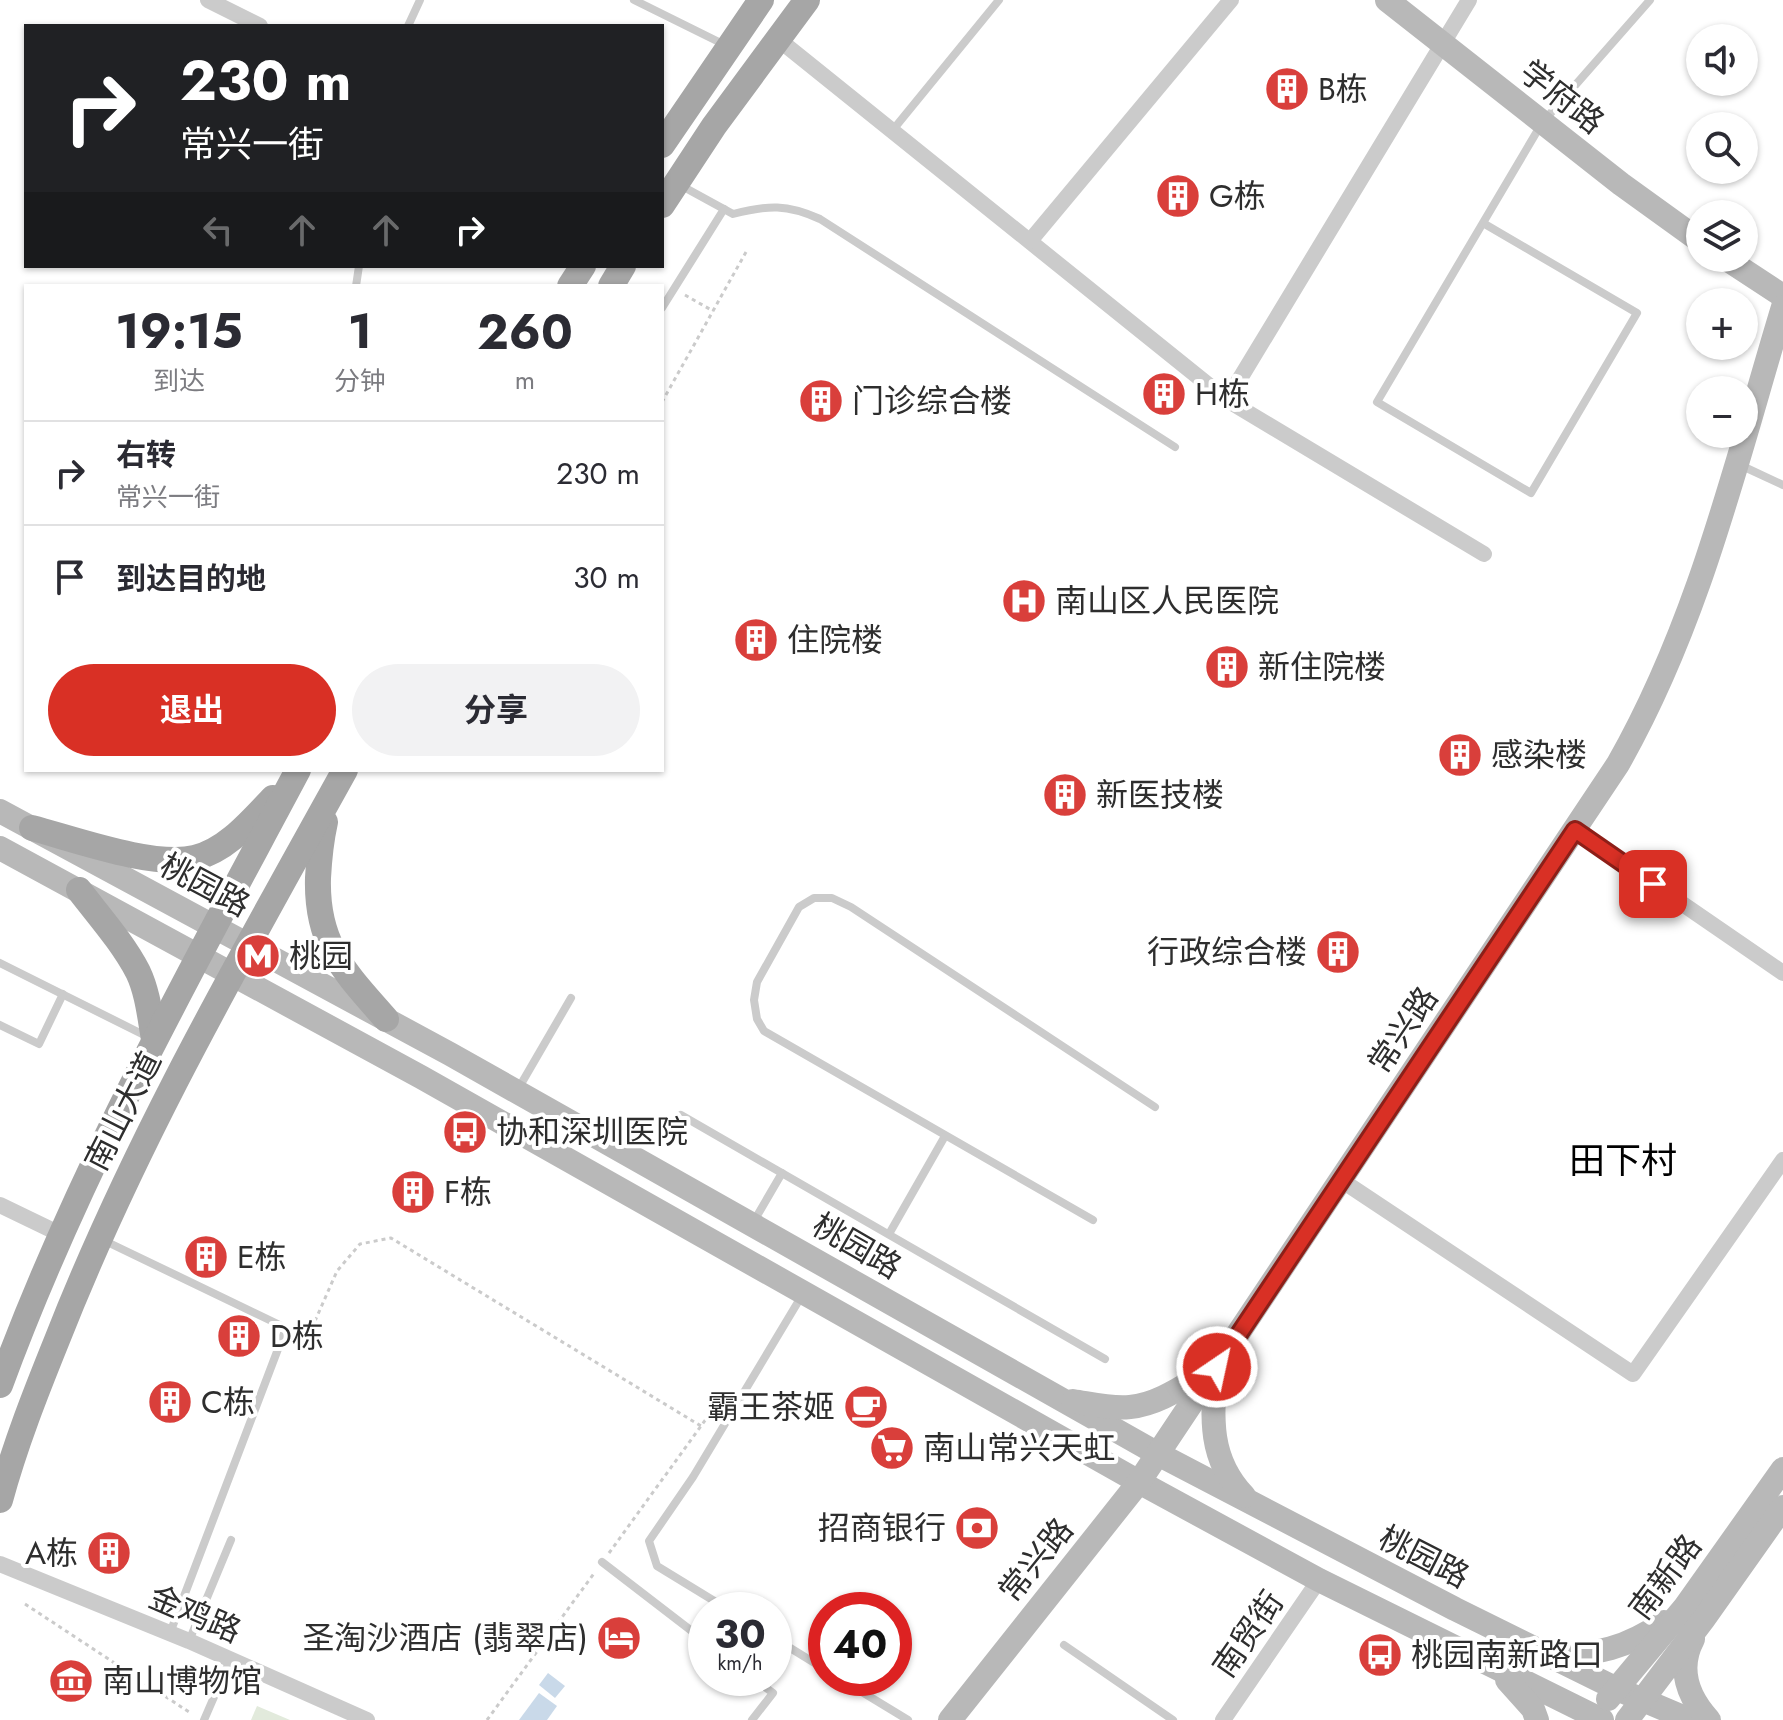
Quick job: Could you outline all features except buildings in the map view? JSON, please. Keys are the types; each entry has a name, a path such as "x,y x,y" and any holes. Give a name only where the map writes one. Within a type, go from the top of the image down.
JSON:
{"main road":[{"path":"664,142 761,0"},
{"path":"664,202 807,0"},
{"name":"学府路","path":"1387,0 1542,123 1686,231"},
{"path":"1746,272 1783,296"},
{"name":"常兴路","path":"950,1720 1139,1482 1618,764 1665,674 1692,606 1783,307"},
{"path":"32,828 159,860 195,858 222,846 241,831 297,772"},
{"name":"南山大道","path":"0,1385 60,1234 154,1039 297,772"},
{"path":"339,781 324,828 319,863 321,923 331,949 351,980 386,1019"},
{"name":"南山大道","path":"0,1500 30,1407 98,1237 163,1104 339,781"},
{"name":"桃园路","path":"0,811 386,1019 1158,1454 1526,1644 1617,1689 1690,1720"},
{"name":"桃园路","path":"0,848 199,955 1139,1482 1319,1580 1596,1719"},
{"path":"79,890 138,972 147,996 154,1039"},
{"path":"1062,1400 1116,1407 1143,1405 1217,1367"},
{"path":"1217,1367 1212,1423 1216,1450 1227,1475 1256,1506"},
{"name":"南新路","path":"1627,1720 1783,1469"},
{"name":"南新路","path":"1596,1719 1617,1689 1694,1614 1783,1507"},
{"path":"1526,1644 1573,1654 1598,1653 1621,1647 1694,1614"},
{"path":"1694,1614 1686,1674 1692,1700 1709,1720"},
{"path":"1487,1663 1518,1691 1537,1720"}],"street":[{"path":"208,0 256,24"},
{"path":"1030,241 1231,0"},
{"path":"1227,400 1469,0"},
{"path":"778,39 1227,400 1484,554"},
{"path":"1575,830 1783,973"},
{"path":"1341,1180 1633,1374 1783,1160"},
{"path":"0,1205 60,1234"},
{"name":"金鸡路","path":"0,1564 189,1641 367,1720"},
{"name":"南贸街","path":"1223,1720 1319,1580"}],"lane":[{"path":"409,24 420,0"},
{"path":"634,0 728,46"},
{"path":"892,131 999,0"},
{"path":"1483,223 1637,313 1531,493 1377,402 1542,123 1650,0"},
{"path":"676,182 733,214 763,206 777,206 792,208 820,219 1175,447"},
{"path":"664,305 724,209"},
{"path":"1736,463 1783,485"},
{"path":"1093,1220 764,1031 757,1019 754,1000 757,982 799,907 814,898 832,898 851,907 1155,1107"},
{"path":"0,963 154,1039"},
{"path":"0,1025 39,1044 63,994"},
{"path":"517,1092 571,998"},
{"path":"681,1115 1105,1359"},
{"path":"889,1234 945,1136"},
{"path":"752,1224 782,1173"},
{"path":"98,1237 286,1328 170,1633"},
{"path":"700,1592 657,1566 649,1541 693,1477 804,1293"},
{"path":"189,1641 231,1540"},
{"path":"602,1562 688,1628"},
{"path":"1064,1645 1173,1720"},
{"path":"202,1720 230,1659"},
{"path":"752,1720 771,1696"},
{"path":"869,1696 908,1720"}],"path":[{"path":"664,396 746,252"},
{"path":"674,289 713,311"},
{"path":"315,1321 337,1271 360,1244 391,1238 701,1426"},
{"path":"25,1604 202,1720"}],"shaded area":[{"path":"257,1706 290,1720 251,1720"}],"water":[{"path":"548,1673 565,1686 555,1698 539,1685"},
{"path":"539,1693 557,1706 547,1720 519,1720"}],"place":[{"name":"B栋","path":"1287,89"},
{"name":"G栋","path":"1178,196"},
{"name":"H栋","path":"1164,394"},
{"name":"门诊综合楼","path":"821,401"},
{"name":"南山区人民医院","path":"1024,601"},
{"name":"住院楼","path":"756,640"},
{"name":"新住院楼","path":"1227,667"},
{"name":"感染楼","path":"1460,755"},
{"name":"新医技楼","path":"1065,795"},
{"name":"行政综合楼","path":"1338,952"},
{"name":"桃园","path":"258,956"},
{"name":"协和深圳医院","path":"465,1132"},
{"name":"F栋","path":"413,1192"},
{"name":"E栋","path":"206,1257"},
{"name":"D栋","path":"239,1336"},
{"name":"C栋","path":"170,1402"},
{"name":"霸王茶姬","path":"866,1407"},
{"name":"南山常兴天虹","path":"892,1448"},
{"name":"招商银行","path":"977,1528"},
{"name":"A栋","path":"109,1553"},
{"name":"圣淘沙酒店 (翡翠店)","path":"619,1638"},
{"name":"桃园南新路口","path":"1380,1655"},
{"name":"南山博物馆","path":"71,1681"}],"district":[{"name":"田下村","path":"1623,1160"}],"route":[{"path":"1217,1367 1575,830 1653,884"}]}
